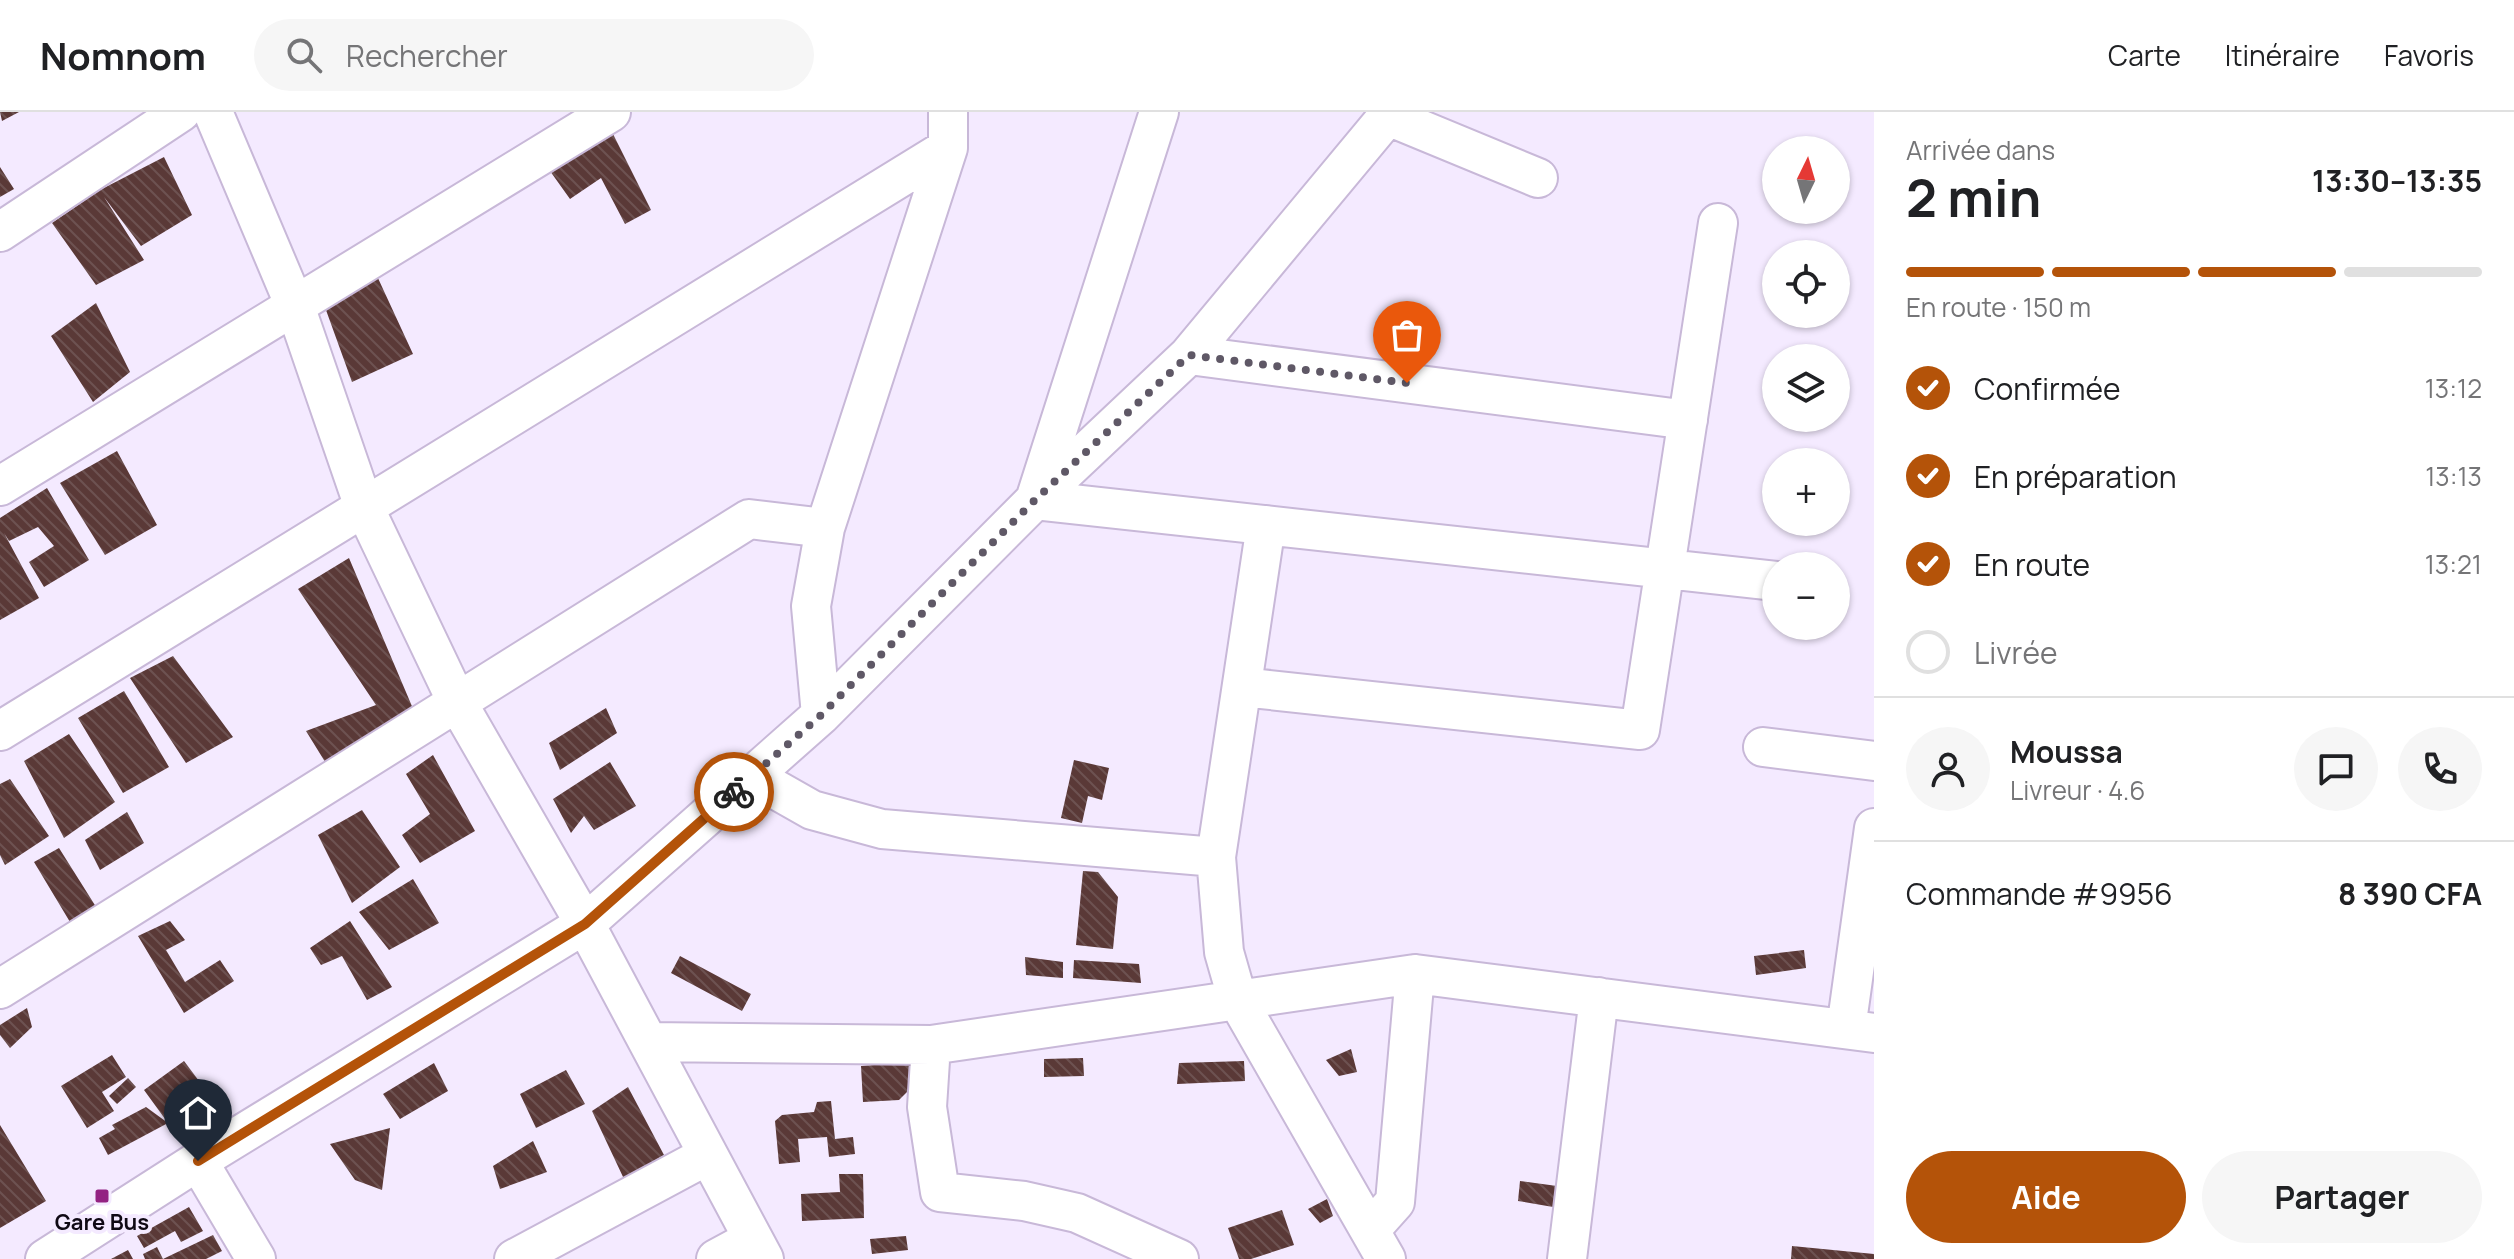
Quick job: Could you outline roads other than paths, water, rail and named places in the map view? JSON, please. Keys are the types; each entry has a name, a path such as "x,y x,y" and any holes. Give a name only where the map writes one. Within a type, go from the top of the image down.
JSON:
{"street":[{"path":"0,232 181,112"},
{"path":"213,112 295,306 364,507 457,702 585,924 759,1249 716,1259"},
{"path":"0,486 611,112"},
{"path":"1035,500 1159,112"},
{"path":"45,1259 198,1161 585,924 821,715 1035,500 1189,355 1390,113 1538,178"},
{"path":"821,715 811,606 825,528 948,130"},
{"path":"0,731 364,507 948,130"},
{"path":"1242,687 1640,730 1718,223"},
{"path":"1189,355 1688,420"},
{"path":"1035,500 1762,579"},
{"path":"0,989 749,519 825,528"},
{"path":"1266,525 1216,857 1224,952 1238,1001 1378,1245"},
{"path":"1763,747 1874,761"},
{"path":"752,776 812,810 882,829 1216,857"},
{"path":"648,1042 931,1045 1415,974 1860,1031 1874,828"},
{"path":"1378,1245 1395,1202 1415,974"},
{"path":"1567,1259 1599,997"},
{"path":"931,1045 927,1107 940,1192 1024,1201 1077,1213 1132,1249 1179,1259"},
{"path":"514,1259 708,1155"},
{"path":"198,1161 256,1259"}],"place":[{"name":"Gare Bus","path":"102,1196"}]}
